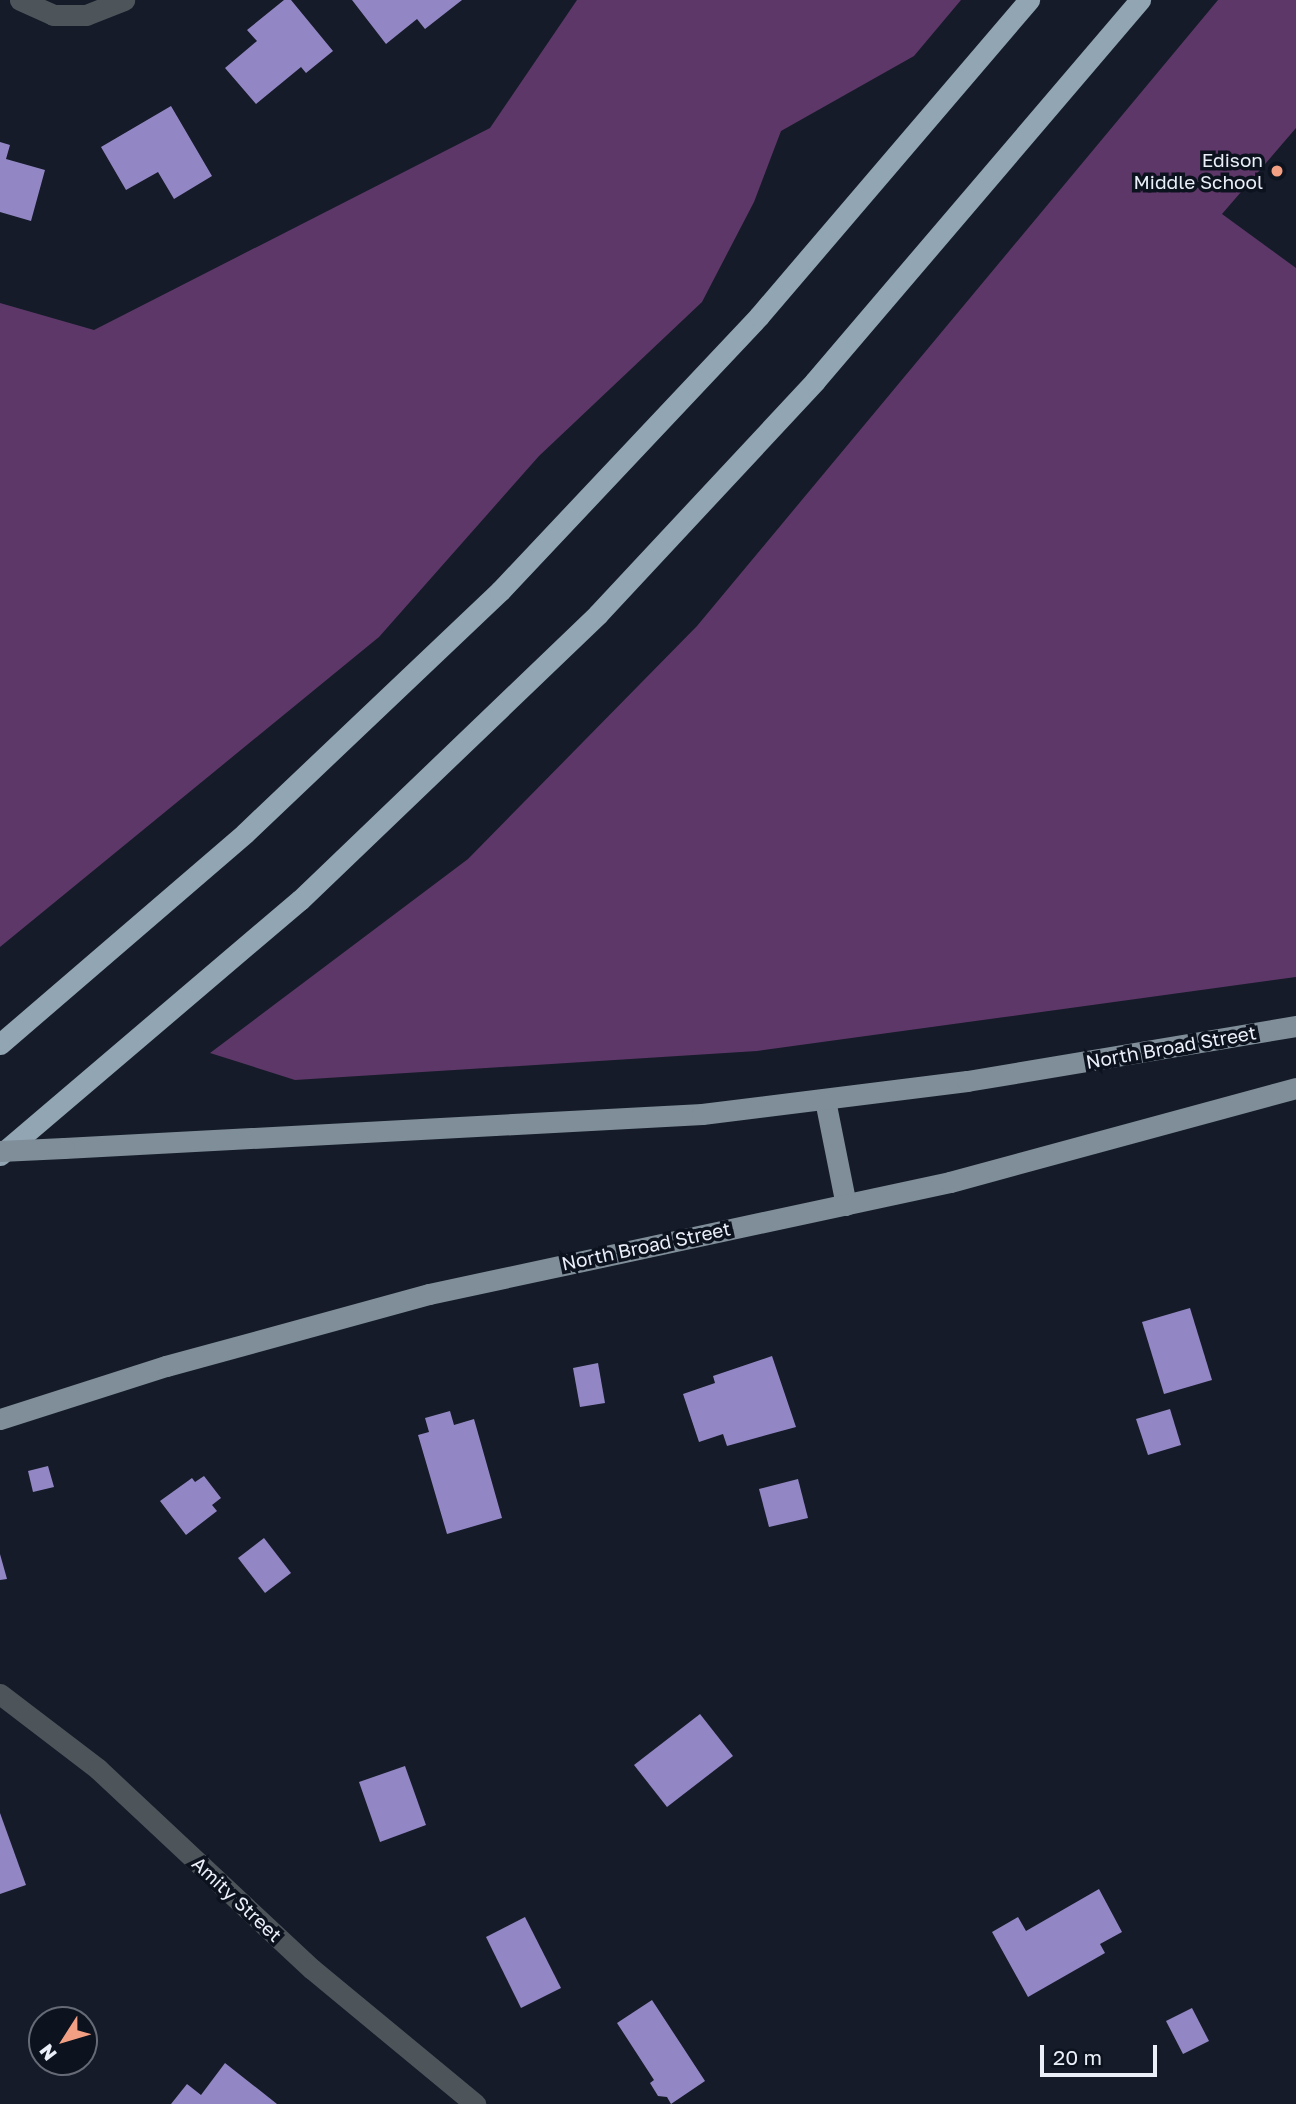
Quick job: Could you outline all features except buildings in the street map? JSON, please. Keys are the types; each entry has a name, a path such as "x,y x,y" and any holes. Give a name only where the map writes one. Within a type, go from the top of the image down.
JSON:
{"highway":[{"path":"0,1044 246,833 519,571 768,306 1029,0"},
{"path":"0,1153 300,900 598,614 815,382 1140,0"}],"main road":[{"name":"North Broad Street","path":"0,1153 549,1125 825,1100 1296,1026"},
{"name":"North Broad Street","path":"0,1419 166,1366 429,1294 1029,1163 1296,1088"},
{"path":"825,1100 846,1205"}],"street":[{"path":"20,0 53,15 86,15 124,0"},
{"name":"Amity Street","path":"0,1694 98,1769 312,1969 475,2104"}],"shaded area":[{"path":"577,0 961,0 914,56 781,131 754,202 702,302 539,456 379,637 0,947 0,303 94,330 490,128"},
{"path":"1218,0 1296,0 1296,128 1222,214 1296,268 1296,977 757,1051 295,1080 210,1053 468,859 697,626"}],"place":[{"name":"Edison Middle School","path":"1277,171"}]}
